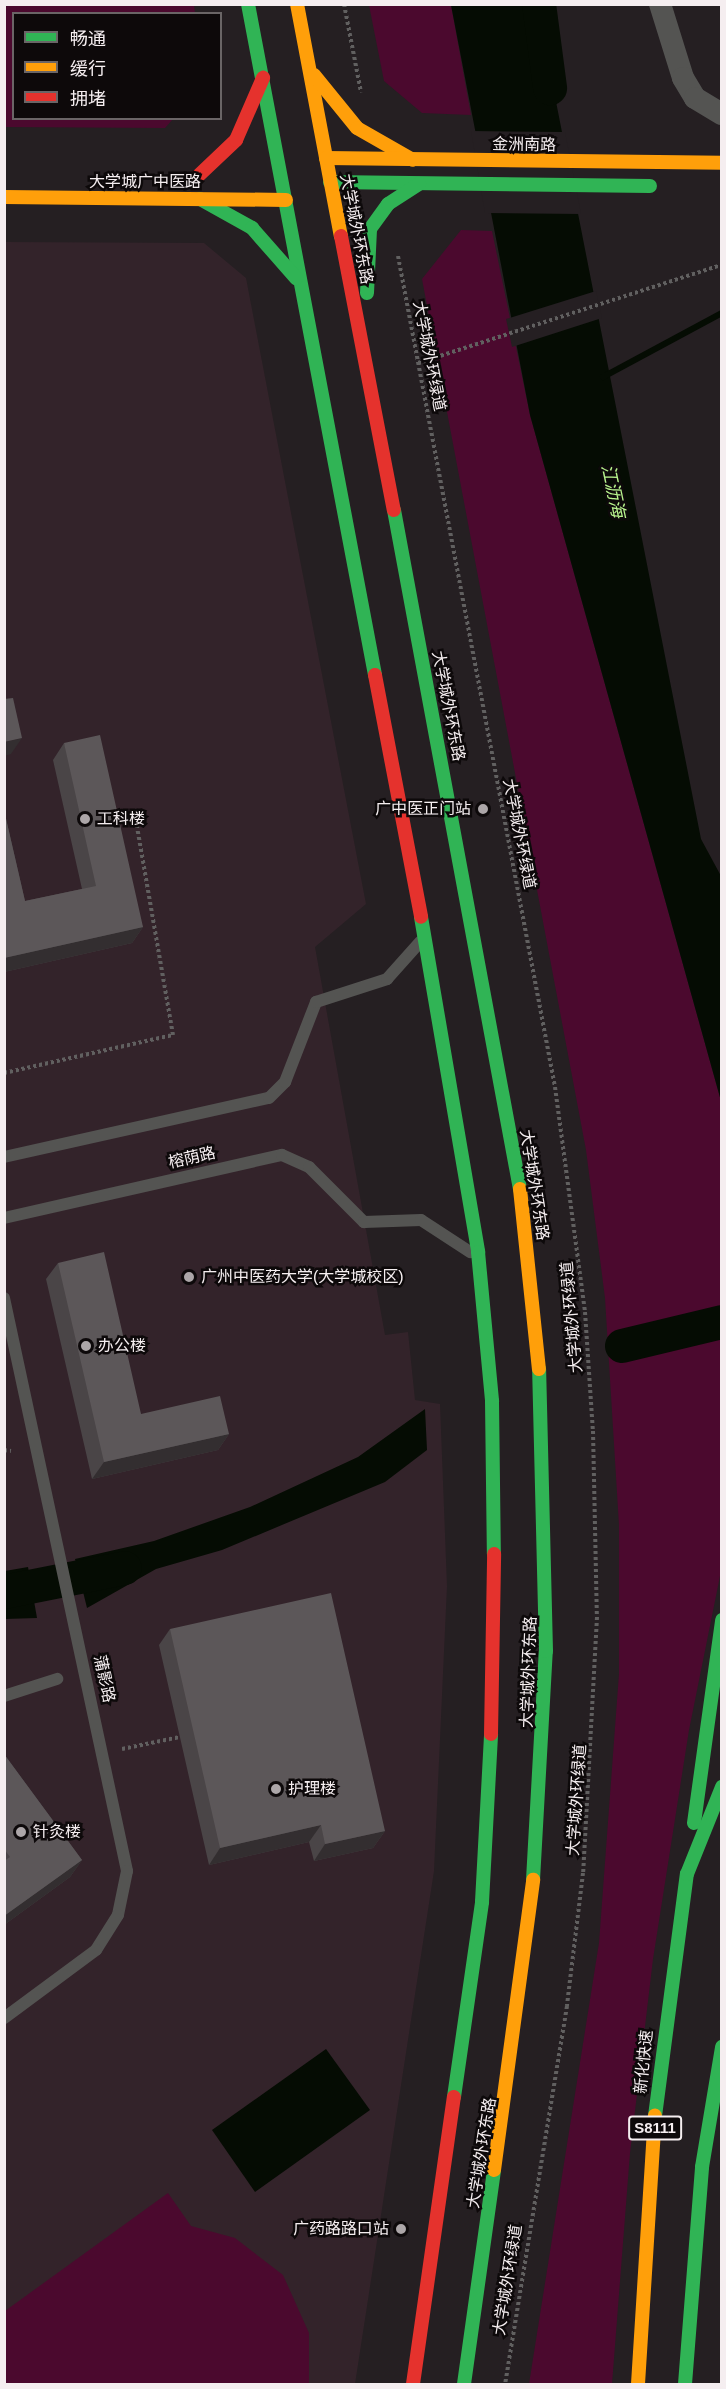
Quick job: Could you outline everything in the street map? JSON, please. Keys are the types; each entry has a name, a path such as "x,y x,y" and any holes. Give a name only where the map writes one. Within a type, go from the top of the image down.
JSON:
{"main road":[{"name":"大学城外环东路","path":"249,4 425,937 479,1262 494,1437 495,1701 477,1952 413,2385"},
{"name":"大学城外环东路","path":"297,4 481,966 521,1195 536,1335 545,1455 545,1704 531,1916 464,2385"},
{"path":"308,64 345,117 378,144 413,160"},
{"name":"大学城广中医路","path":"224,177 191,177 236,140 263,76"},
{"name":"金洲南路","path":"326,158 720,164"},
{"path":"263,177 282,177"},
{"path":"330,182 664,186"},
{"path":"362,345 370,229 388,204 419,184"},
{"name":"大学城广中医路","path":"4,197 286,200"},
{"path":"200,199 252,228 282,257 301,288"},
{"path":"687,1874 722,1620"},
{"name":"新化快速","path":"638,2385 658,2069 687,1874 722,1787"},
{"name":"S8111","path":"685,2385 702,2167 722,2047"}],"street":[{"path":"660,4 683,78 695,98 722,114"}],"lane":[{"path":"4,1157 269,1098 285,1082 305,1022 324,998 387,979 425,937"},
{"name":"榕荫路","path":"4,1218 282,1155 309,1167 364,1221 405,1217 429,1223 479,1262"},
{"name":"蒲影路","path":"4,1298 127,1863 118,1916 96,1950 4,2018"},
{"path":"4,1696 57,1679"}],"path":[{"path":"344,4 363,102"},
{"name":"大学城外环绿道","path":"398,256 555,1087 585,1311 593,1431 597,1617 583,1872 567,2006 505,2385"},
{"path":"418,363 722,265"},
{"path":"4,1073 173,1035 136,825"},
{"path":"4,1450 11,1451"},
{"path":"122,1749 180,1737"}],"shaded area":[{"path":"5,4 194,5 195,12 12,12 12,120 172,120 165,128 5,127"},
{"path":"369,5 451,5 471,115 422,113 384,81"},
{"path":"461,230 492,231 530,415 721,1101 721,1571 689,1730 653,1959 630,2153 612,2384 529,2384 599,1943 619,1674 619,1525 605,1298 586,1150 422,279"},
{"name":"广州中医药大学(大学城校区)","path":"5,242 204,243 246,278 366,904 315,947 385,1335 408,1332 415,1400 440,1404 447,1586 434,1871 355,2384 5,2384"},
{"path":"168,2193 191,2226 235,2238 283,2275 309,2333 309,2384 5,2384 5,2311"}],"water":[{"path":"451,5 537,5 701,839 721,876 721,1101 530,415"},
{"path":"425,1409 427,1450 385,1482 222,1550 156,1569 87,1608 75,1559 154,1541 250,1507 358,1457"},
{"path":"28,1567 37,1618 5,1619 5,1571"},
{"path":"326,2049 370,2110 255,2192 212,2130"}],"pier":[{"path":"471,131 565,132 581,214 485,213"},
{"path":"596,291 602,318 512,347 506,319"}],"building":[{"path":"13,698 22,738 4,742 4,699"},
{"name":"工科楼","path":"100,735 143,927 4,958 4,810 25,901 96,886 64,743"},
{"name":"办公楼","path":"104,1252 141,1414 220,1396 229,1434 104,1462 58,1263"},
{"name":"护理楼","path":"331,1593 385,1831 325,1844 321,1825 220,1848 170,1629"},
{"name":"针灸楼","path":"4,1754 82,1860 4,1916 4,1861 10,1857 4,1849"}],"waterway":[{"name":"江沥海","path":"539,4 550,88"},
{"path":"603,377 722,313"},
{"path":"622,1346 722,1322"},
{"path":"4,1592 125,1568"}],"traffic: fast":[{"path":"248,4 375,675"},
{"path":"330,182 650,186"},
{"path":"367,293 370,229 388,204 419,184"},
{"path":"200,199 252,228 296,278"},
{"path":"394,510 520,1189"},
{"path":"421,917 478,1252 492,1401 494,1554"},
{"path":"533,1880 546,1651 539,1369"},
{"path":"694,1823 722,1620"},
{"path":"454,2097 482,1902 491,1734"},
{"path":"655,2116 687,1874 722,1787"},
{"path":"685,2384 702,2167 722,2047"},
{"path":"464,2384 494,2170"}],"traffic: slow":[{"path":"297,4 341,236"},
{"path":"314,75 357,128 413,160"},
{"path":"326,158 722,163"},
{"path":"4,197 286,200"},
{"path":"520,1189 539,1369"},
{"path":"494,2170 533,1880"},
{"path":"638,2384 655,2116"}],"traffic: jam":[{"path":"197,177 236,140 263,78"},
{"path":"341,236 394,510"},
{"path":"375,675 421,917"},
{"path":"491,1734 494,1554"},
{"path":"413,2384 454,2097"}],"place":[{"name":"广中医正门站","path":"483,809"},
{"name":"工科楼","path":"85,819"},
{"name":"广州中医药大学(大学城校区)","path":"189,1277"},
{"name":"办公楼","path":"86,1346"},
{"name":"护理楼","path":"276,1789"},
{"name":"针灸楼","path":"21,1832"},
{"name":"广药路路口站","path":"401,2229"}]}
